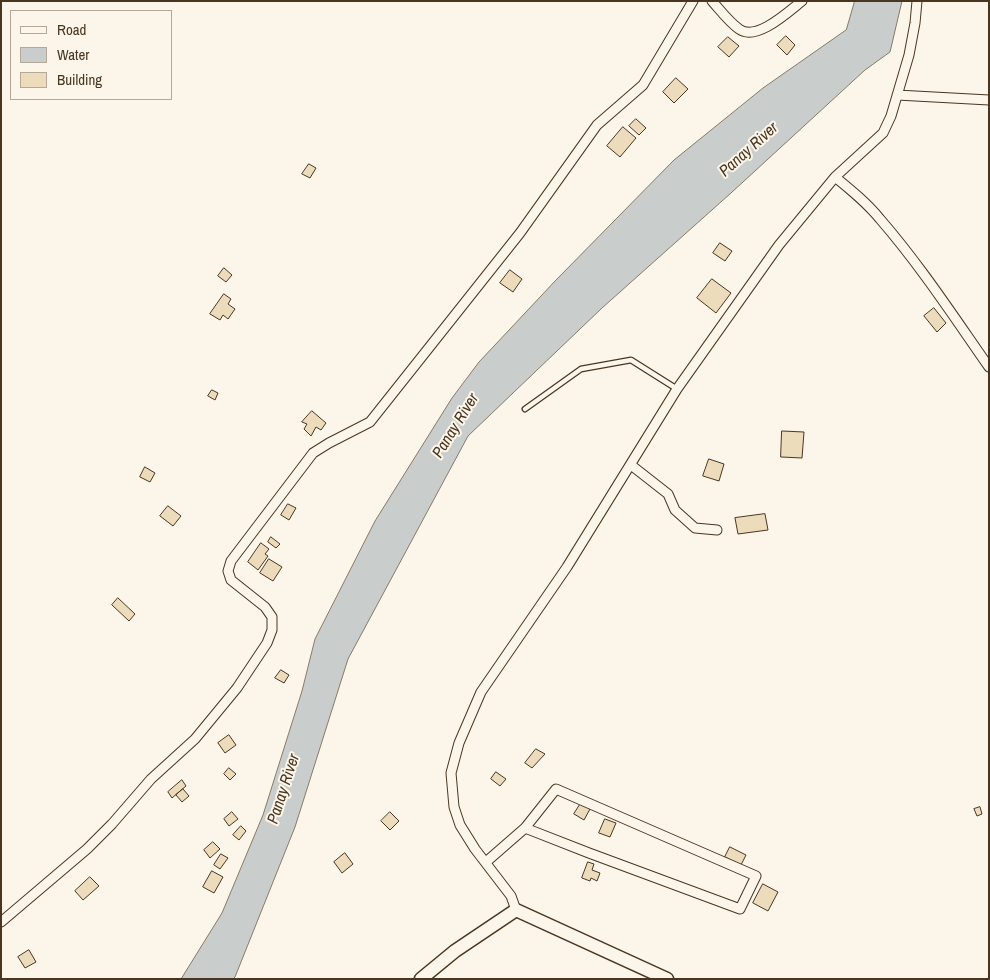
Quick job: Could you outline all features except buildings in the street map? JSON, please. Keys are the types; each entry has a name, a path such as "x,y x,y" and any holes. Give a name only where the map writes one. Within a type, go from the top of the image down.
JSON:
{"street":[{"path":"1,922 86,850 112,824 151,779 195,739 237,688 267,643 272,630 272,617 266,607 231,580 228,571 231,561 313,453 370,422 520,233 597,125 643,85 693,1"},
{"path":"712,1 740,30 753,33 766,27 802,1"},
{"path":"667,979 516,910 511,896 475,849 460,825 454,806 451,773 459,744 481,692 567,567 632,465 677,389 779,245 835,177 883,133 892,116 909,55 917,1"},
{"path":"897,95 989,100"},
{"path":"835,177 880,218 938,294 989,368"},
{"path":"632,465 668,494 675,510 695,528 717,530"},
{"path":"486,862 524,828 556,789 756,876 740,910 524,828"},
{"path":"421,979 455,952 516,910"}],"lane":[{"path":"525,409 581,369 631,360 677,389"}],"water":[{"name":"Panay River","path":"855,1 902,1 890,52 865,70 602,308 468,436 348,659 295,827 235,977 233,979 181,979 222,913 263,815 302,691 315,639 375,521 452,398 479,362 556,280 674,160 763,88 846,30"}]}
